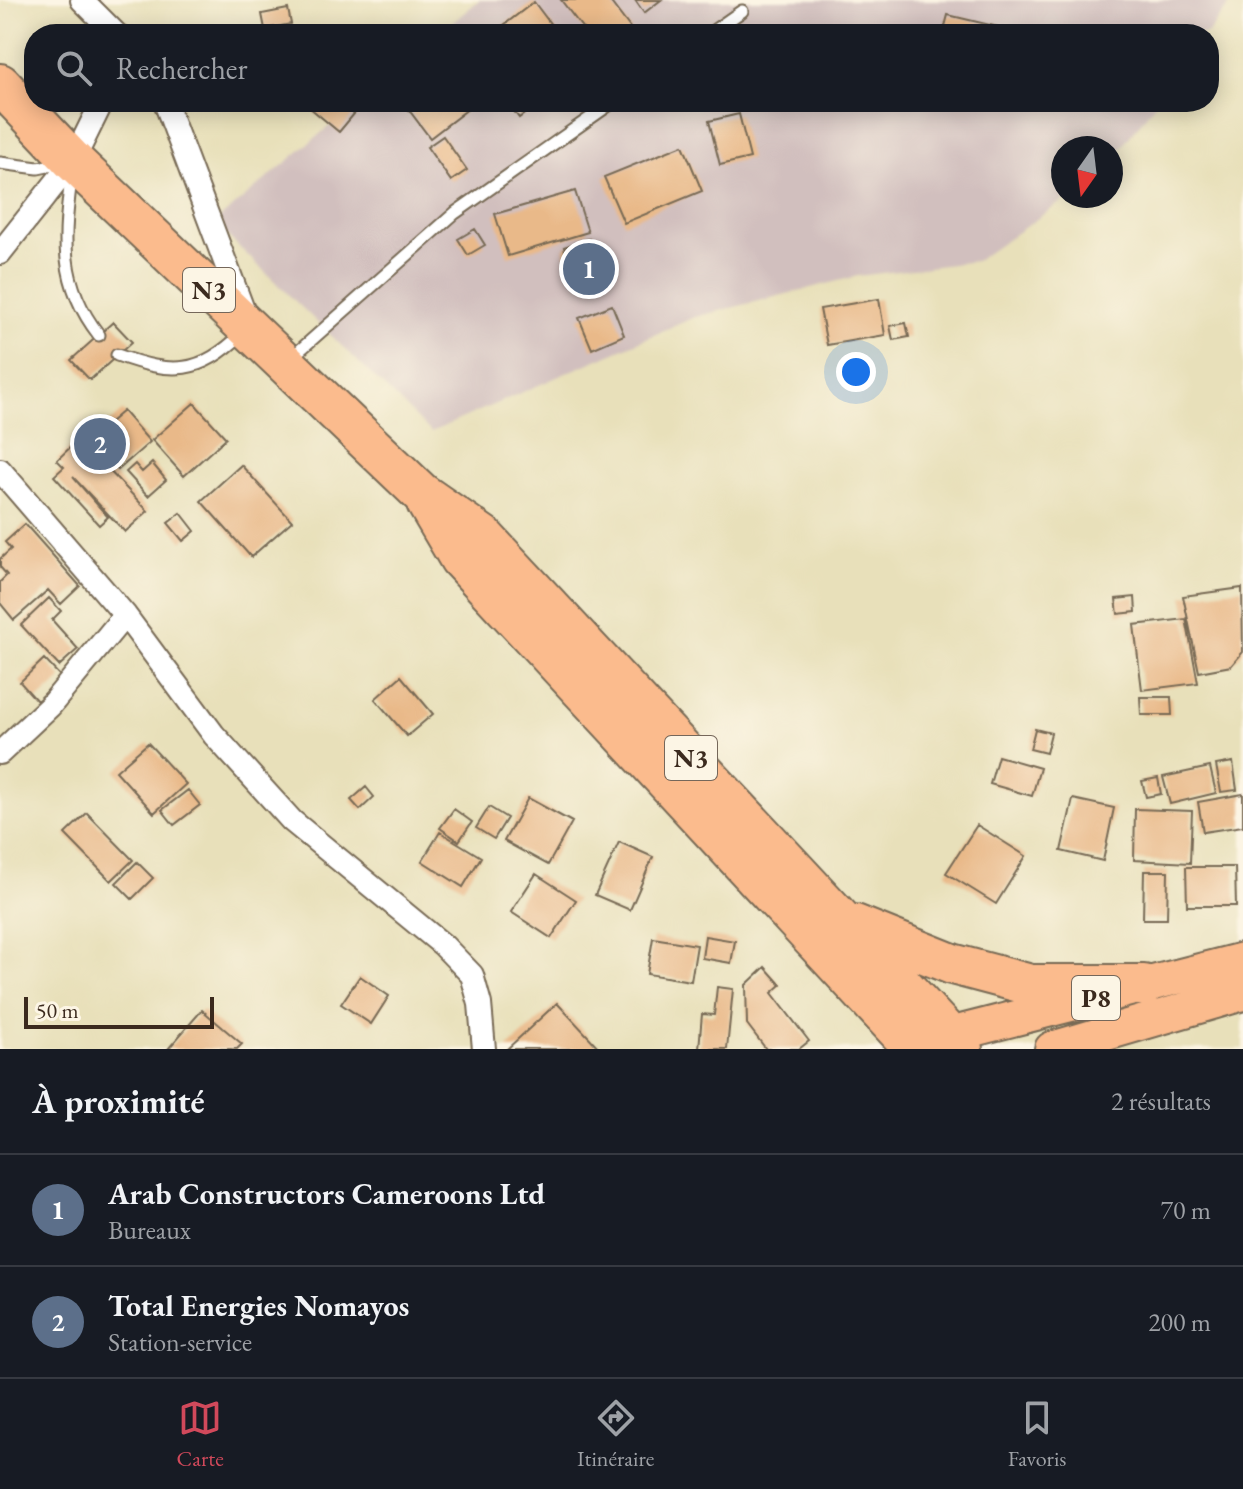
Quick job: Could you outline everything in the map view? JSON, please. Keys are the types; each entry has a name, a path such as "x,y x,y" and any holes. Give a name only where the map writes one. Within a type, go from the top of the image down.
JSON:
{"highway":[{"name":"N3","path":"0,84 24,109"},
{"name":"N3","path":"27,112 73,161 421,493 483,536 844,920 934,1045"},
{"name":"N3","path":"421,493 460,559 934,1045"},
{"path":"844,920 952,964 1031,985 1144,985"}],"main road":[{"name":"P8","path":"934,1045 1243,960"},
{"name":"P8","path":"1052,1049 1243,993"}],"street":[{"path":"82,0 106,24"},
{"path":"0,253 73,161 97,112"},
{"path":"169,112 249,328"},
{"path":"0,470 125,615 214,735 292,821 443,945 472,975 480,1004 484,1049"},
{"path":"0,753 50,706 125,615"}],"lane":[{"path":"723,24 742,11"},
{"path":"285,364 455,213 599,112"},
{"path":"0,163 38,168 73,161 65,229 69,284 84,316 99,335"},
{"path":"117,355 149,366 196,368 224,352 249,328"}],"shaded area":[{"path":"479,0 1233,0 1215,24 451,24"},
{"path":"346,112 1148,112 1123,145 1123,136 1051,136 1053,208 976,261 858,276 695,317 431,432 214,223"}],"building":[{"path":"561,0 609,0 627,24 579,24"},
{"path":"635,0 661,0 644,13"},
{"path":"534,2 550,24 505,24"},
{"path":"288,9 291,24 264,24 262,14"},
{"path":"948,15 986,24 946,24"},
{"path":"315,112 356,112 339,132"},
{"path":"410,112 464,112 430,138"},
{"path":"739,114 750,158 720,165 709,121"},
{"path":"443,136 467,170 451,181 427,147"},
{"path":"683,145 702,191 624,223 604,177"},
{"path":"575,191 588,232 508,256 495,214"},
{"path":"475,229 485,245 468,255 458,239"},
{"path":"589,239 592,249 566,256 564,247"},
{"path":"879,299 885,335 827,345 820,309"},
{"path":"612,305 624,335 592,349 579,318"},
{"path":"113,322 132,342 90,380 71,360"},
{"path":"906,323 909,337 893,340 890,326"},
{"path":"194,403 226,438 184,476 152,440"},
{"path":"123,411 150,442 118,470 91,438"},
{"path":"79,439 148,511 125,532 73,477 108,517 99,525 54,476 64,467 57,460"},
{"path":"152,463 166,480 148,496 126,472 135,464 142,472"},
{"path":"241,465 292,521 251,557 201,501"},
{"path":"181,513 195,531 183,541 168,523"},
{"path":"25,524 80,586 61,604 48,590 14,620 0,603 0,582 7,575 0,567 0,559 11,549 5,542"},
{"path":"1242,588 1243,652 1231,666 1199,672 1183,596"},
{"path":"1135,597 1136,612 1118,614 1116,599"},
{"path":"49,598 61,611 52,620 78,649 59,666 21,625"},
{"path":"1186,619 1198,683 1142,690 1134,625"},
{"path":"44,659 62,678 37,701 20,682"},
{"path":"401,676 433,714 407,736 375,699"},
{"path":"1140,697 1171,697 1172,715 1141,715"},
{"path":"1035,729 1051,733 1046,753 1030,749"},
{"path":"148,743 186,784 154,813 116,771"},
{"path":"998,756 1040,768 1032,796 990,784"},
{"path":"1233,762 1237,790 1221,792 1216,765"},
{"path":"1210,767 1216,793 1170,804 1163,777"},
{"path":"1158,778 1161,794 1146,797 1142,781"},
{"path":"366,787 374,797 360,810 351,800"},
{"path":"188,790 200,805 174,825 162,810"},
{"path":"1243,794 1243,826 1203,832 1198,802"},
{"path":"528,798 572,822 548,865 504,841"},
{"path":"1073,799 1114,808 1103,861 1061,851"},
{"path":"489,807 507,818 494,839 476,828"},
{"path":"454,809 472,822 459,841 440,828"},
{"path":"1135,809 1192,811 1190,863 1134,860"},
{"path":"87,813 133,860 111,881 65,834"},
{"path":"977,825 1026,856 996,904 946,873"},
{"path":"440,832 481,857 463,887 422,861"},
{"path":"619,842 653,857 630,910 595,895"},
{"path":"137,862 153,878 132,899 116,883"},
{"path":"1186,867 1235,867 1236,906 1187,906"},
{"path":"1144,871 1168,871 1167,919 1143,919"},
{"path":"536,874 576,900 551,938 511,912"},
{"path":"705,936 735,941 731,963 702,958"},
{"path":"653,938 697,945 691,981 647,974"},
{"path":"765,967 781,985 772,993 809,1041 799,1049 766,1049 747,1024 746,985"},
{"path":"360,976 389,996 371,1024 341,1004"},
{"path":"717,987 733,989 727,1049 699,1049 702,1014 714,1015"},
{"path":"557,1003 600,1049 507,1049"},
{"path":"202,1010 242,1044 237,1049 168,1049"}],"place":[{"name":"Arab Constructors Cameroons Ltd","path":"589,269"},
{"name":"Total Energies Nomayos","path":"100,444"}]}
